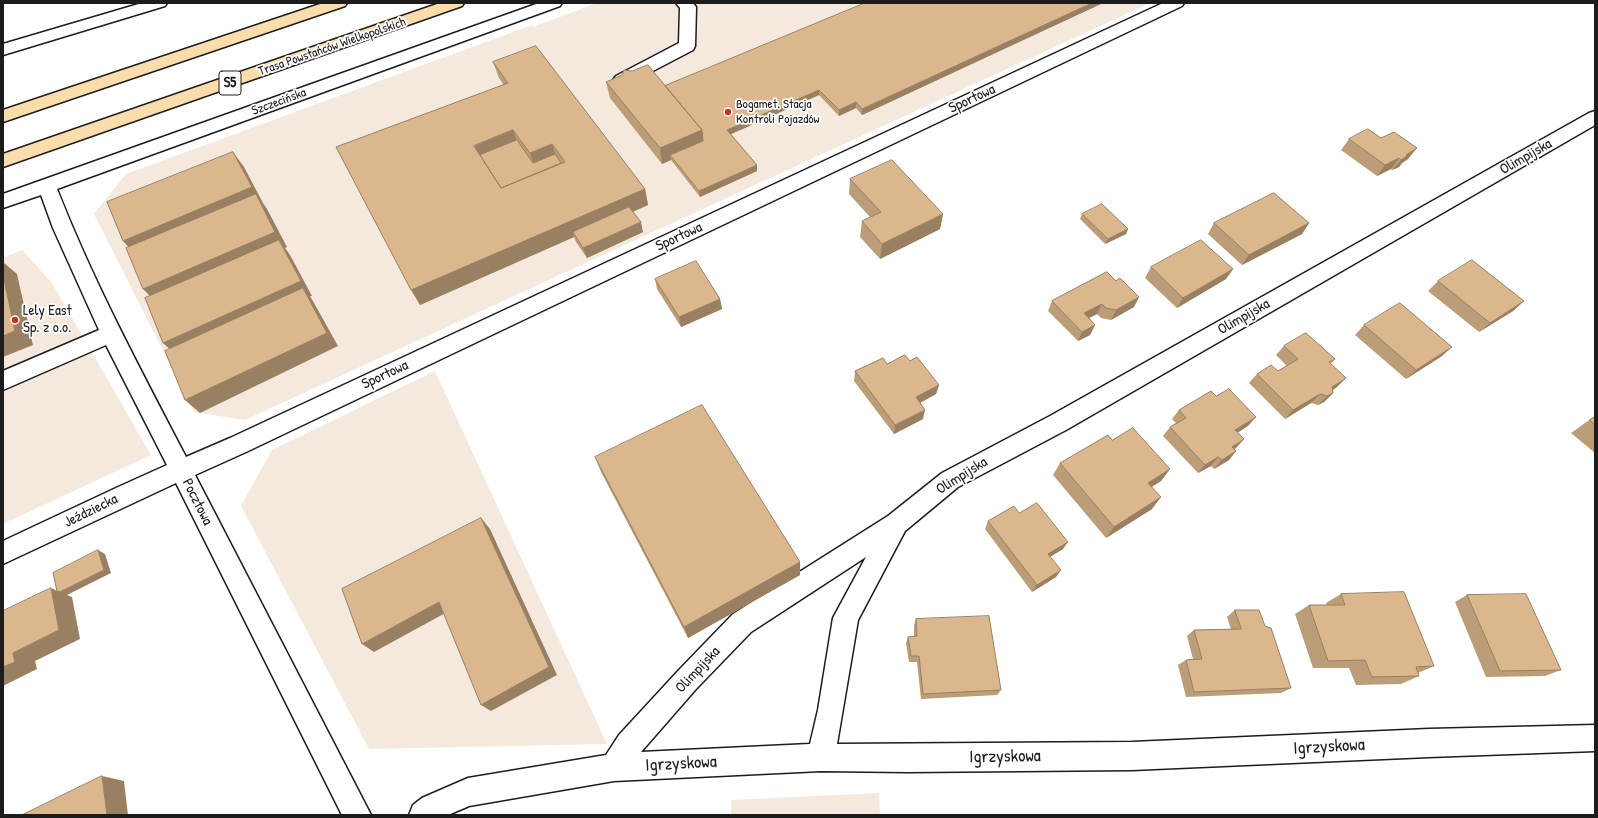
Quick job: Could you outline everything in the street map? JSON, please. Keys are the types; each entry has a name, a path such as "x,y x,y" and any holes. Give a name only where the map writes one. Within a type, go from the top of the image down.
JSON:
{"highway":[{"path":"3,116 339,3"},
{"name":"Trasa Powstańców Wielkopolskich","path":"3,161 456,3"}],"street":[{"path":"3,50 159,3"},
{"name":"Szczecińska","path":"3,201 554,3"},
{"path":"612,85 687,46 688,7 684,3"},
{"name":"Sportowa","path":"180,470 238,445 1176,3"},
{"name":"Olimpijska","path":"614,767 629,745 661,709 742,624 897,523 950,480 1058,423 1595,117"},
{"name":"Pocztowa","path":"47,186 63,228 111,334 357,815"},
{"path":"3,381 111,334"},
{"name":"Jeździecka","path":"3,553 180,470"},
{"name":"Olimpijska","path":"821,757 831,710 846,618 897,523"},
{"name":"Igrzyskowa","path":"423,815 432,808 468,792 614,767 821,757 908,758 1132,756 1421,743 1595,738"}],"shaded area":[{"path":"597,3 1150,3 245,420 194,412 94,214 126,174 532,25 533,27"},
{"path":"22,250 52,283 151,455 3,524 3,258"},
{"path":"435,371 607,744 369,749 241,506 272,450"},
{"path":"879,793 880,815 731,815 731,800"}],"building":[{"path":"865,3 1092,3 862,109 856,102 839,110 819,90 727,130 757,165 699,191 670,155 703,141 702,130 665,86"},
{"path":"536,46 645,189 411,290 336,147 508,83 493,62","holes":["513,130 530,153 552,144 565,162 501,188 474,146"]},
{"path":"648,65 702,130 660,148 606,82 622,75 624,70 632,71"},
{"path":"1368,129 1381,138 1394,132 1417,148 1401,160 1399,158 1385,165 1349,139"},
{"path":"517,140 533,163 555,154 561,163 501,188 480,155"},
{"path":"233,152 252,187 123,241 107,202"},
{"path":"892,160 943,214 882,244 862,221 881,212 850,179"},
{"path":"1274,193 1309,223 1249,255 1214,223"},
{"path":"256,194 275,232 143,289 126,248"},
{"path":"1102,204 1128,229 1108,239 1082,214"},
{"path":"629,207 641,222 583,248 573,232"},
{"path":"279,240 301,281 163,343 145,298"},
{"path":"1201,240 1233,269 1183,298 1151,267"},
{"path":"1472,260 1524,301 1490,323 1438,281"},
{"path":"696,261 720,299 679,317 655,279"},
{"path":"1107,272 1116,281 1120,278 1139,297 1116,310 1106,308 1102,304 1084,313 1095,325 1082,332 1052,301"},
{"path":"3,275 15,331 3,336"},
{"path":"303,288 327,333 185,400 165,351"},
{"path":"1400,303 1452,347 1416,370 1364,325"},
{"path":"1306,333 1335,359 1329,362 1346,378 1332,387 1333,393 1327,396 1320,394 1293,410 1257,374 1271,365 1278,371 1298,359 1284,346"},
{"path":"905,355 910,361 917,357 939,385 916,397 925,410 895,425 855,371 883,358 887,364"},
{"path":"1229,389 1256,417 1235,430 1244,439 1232,447 1236,451 1222,460 1218,457 1205,465 1170,427 1186,418 1179,410 1211,391 1216,396"},
{"path":"702,405 800,562 684,627 595,457"},
{"path":"1595,417 1595,425 1590,420"},
{"path":"1133,428 1170,469 1148,483 1161,497 1114,527 1060,463 1108,435 1112,440"},
{"path":"1037,503 1068,542 1048,554 1061,570 1037,585 988,521 1014,506 1019,513"},
{"path":"481,518 549,667 481,705 439,602 362,644 342,589"},
{"path":"98,550 104,570 60,592 57,591 53,573"},
{"path":"51,588 59,630 13,653 15,662 3,667 3,611"},
{"path":"1404,592 1434,666 1416,667 1419,676 1372,677 1365,660 1328,661 1309,605 1345,605 1341,594"},
{"path":"1526,594 1561,670 1500,671 1467,595"},
{"path":"1235,610 1259,610 1265,626 1271,628 1291,688 1194,692 1186,660 1202,659 1194,630 1241,629"},
{"path":"989,616 1001,690 923,694 919,656 911,656 908,637 917,636 916,619"},
{"path":"102,776 107,815 22,815"}],"place":[{"name":"Bogamet. Stacja Kontroli Pojazdów","path":"728,112"},
{"name":"Lely East Sp. z o.o.","path":"15,320"}]}
